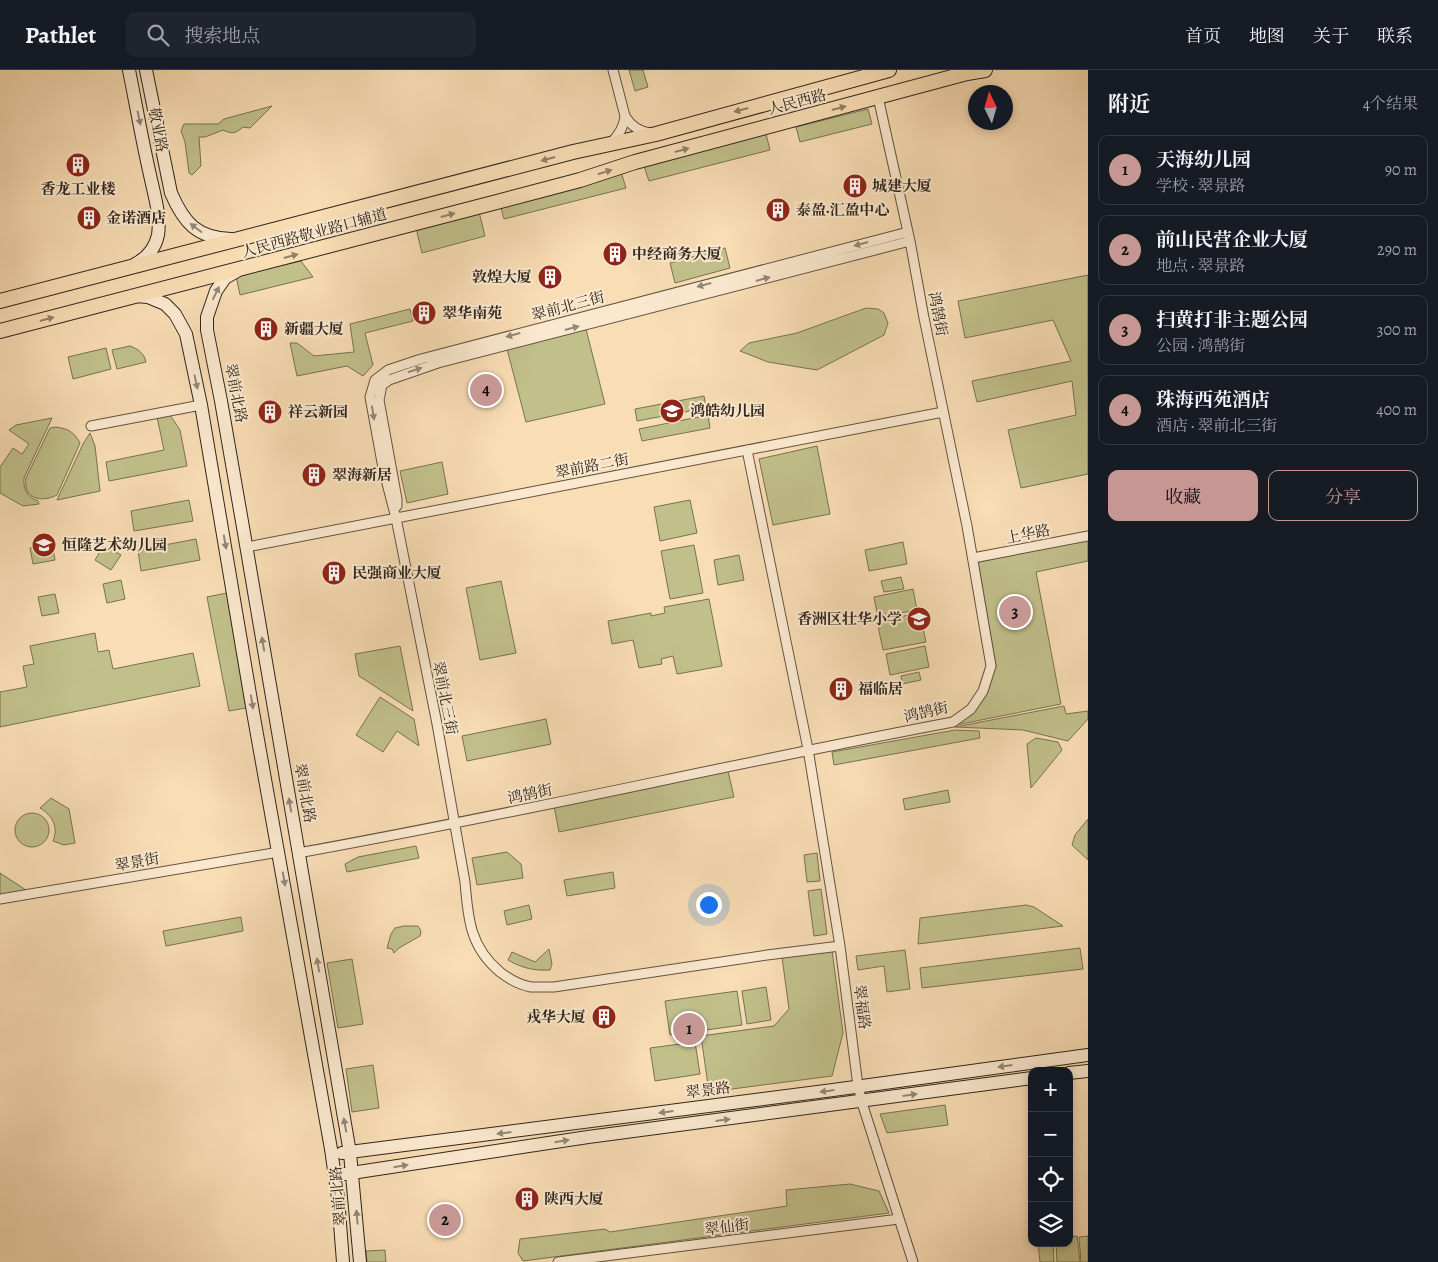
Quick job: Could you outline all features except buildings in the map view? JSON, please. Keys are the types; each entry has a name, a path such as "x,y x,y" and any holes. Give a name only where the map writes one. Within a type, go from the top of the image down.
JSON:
{"main road":[{"name":"敬业路","path":"129,70 155,197 158,235 155,246 150,254 131,266"},
{"name":"敬业路","path":"146,70 171,193 184,217 192,227 212,237 237,239"},
{"name":"人民西路","path":"629,140 889,70"},
{"name":"人民西路","path":"635,162 985,70"},
{"name":"人民西路敬业路口辅道","path":"0,301 573,152 629,140"},
{"name":"人民西路敬业路口辅道","path":"0,331 580,180 635,162"},
{"name":"翠前北路","path":"244,268 225,278 219,285 207,317 206,330 221,401 247,547 350,1153 360,1262"},
{"name":"翠前北路","path":"135,296 148,297 165,304 175,314 186,334 201,405 332,1154 338,1198 343,1262"},
{"name":"翠景路","path":"332,1154 1088,1055"},
{"path":"1073,1073 1088,1071"},
{"name":"翠景路","path":"335,1176 588,1137 1028,1079"}],"street":[{"path":"613,70 628,121 637,130 656,134"},
{"name":"鸿鹄街","path":"298,854 455,824 808,749 953,722 971,709 983,691 990,666 973,558 909,236 878,97"},
{"path":"610,144 622,129 625,116"},
{"name":"翠前北三街","path":"840,946 554,986 529,986 510,979 481,952 472,933 467,907 465,882 455,824 396,518 397,499 379,400 382,385 390,380 444,362 909,236"},
{"path":"91,426 201,405"},
{"name":"翠前路二街","path":"247,547 943,412"},
{"name":"翠福路","path":"747,450 808,749 840,946 858,1086 913,1262"},
{"name":"上华路","path":"973,558 1088,536"},
{"name":"翠景街","path":"0,899 279,852"},
{"name":"翠仙街","path":"558,1262 899,1220"}],"shaded area":[{"path":"629,70 643,70 648,87 635,91"},
{"path":"272,106 250,128 243,127 233,133 223,130 205,137 199,137 201,166 192,175 189,173 185,142 181,131 184,124 218,124 224,119"},
{"path":"868,109 872,124 800,142 796,127"},
{"path":"766,134 770,150 649,181 644,166"},
{"path":"621,172 626,188 504,219 500,204"},
{"path":"479,212 485,236 422,253 416,228"},
{"path":"725,248 730,268 675,283 670,263"},
{"path":"301,261 313,277 240,295 236,276"},
{"path":"1088,275 1088,474 1021,488 1008,430 1076,415 1072,381 977,402 972,381 1071,361 1053,320 965,338 958,301"},
{"path":"866,308 878,309 884,313 888,323 884,335 817,370 768,362 740,351 749,343 797,333"},
{"path":"410,309 413,321 365,333 373,365 363,376 347,366 297,376 290,343 297,343 314,356 354,352 350,324"},
{"path":"586,329 605,404 526,422 507,349"},
{"path":"130,346 136,348 144,356 146,362 117,369 112,350"},
{"path":"106,348 111,369 73,379 68,357"},
{"path":"704,396 706,408 637,421 635,409"},
{"path":"170,415 180,430 187,466 109,481 106,462 164,450 157,417"},
{"path":"708,415 710,428 642,441 639,429"},
{"path":"52,418 24,478 26,492 38,501 39,504 23,506 0,493 0,467 13,448 22,454 29,444 9,430 16,425"},
{"path":"56,427 71,432 80,443 57,495 39,499 30,495 27,491 26,478 50,428"},
{"path":"90,433 95,446 100,491 57,500 83,444"},
{"path":"817,446 830,514 773,525 759,459"},
{"path":"442,462 448,494 407,503 400,471"},
{"path":"189,500 193,521 134,531 131,511"},
{"path":"690,500 697,533 660,541 654,507"},
{"path":"196,539 200,560 141,571 138,550"},
{"path":"1088,540 1088,561 1036,572 1061,704 956,725 987,690 996,666 978,562"},
{"path":"903,542 907,564 869,571 865,550"},
{"path":"52,544 55,560 33,564 30,548"},
{"path":"104,545 121,555 111,570 95,560"},
{"path":"694,545 703,593 670,599 661,551"},
{"path":"739,555 744,580 718,585 714,560"},
{"path":"901,577 904,589 884,592 881,581"},
{"path":"121,580 125,599 107,603 103,584"},
{"path":"501,581 516,653 480,660 466,588"},
{"path":"913,589 917,610 878,617 874,597"},
{"path":"227,593 246,708 229,711 207,597"},
{"path":"55,594 59,613 42,616 38,597"},
{"path":"709,599 722,666 677,674 673,656 661,659 662,664 639,668 633,640 612,644 608,621 651,613 651,616 665,613 664,607"},
{"path":"920,613 926,642 883,650 877,621"},
{"path":"95,633 98,652 109,650 113,669 193,653 200,686 0,727 0,692 27,687 23,666 34,664 30,646"},
{"path":"400,646 413,711 359,676 355,654"},
{"path":"925,646 929,667 890,675 886,654"},
{"path":"919,672 921,680 902,684 901,676"},
{"path":"380,697 414,719 419,746 397,731 383,752 356,735"},
{"path":"1064,706 1066,714 1088,711 1088,719 1068,741 1023,730 955,727"},
{"path":"546,719 551,744 467,761 462,736"},
{"path":"955,730 979,731 980,738 834,765 832,752"},
{"path":"1036,738 1058,742 1062,750 1031,788 1027,744"},
{"path":"728,771 734,797 559,832 554,806"},
{"path":"948,790 950,802 905,810 903,799"},
{"path":"51,798 69,809 75,843 64,845 53,841 55,826 48,814 40,808"},
{"path":"32,813 44,818 49,830 44,842 32,847 20,842 15,830 20,818"},
{"path":"1088,819 1088,860 1072,845 1075,835"},
{"path":"416,846 419,858 347,872 345,864 358,857"},
{"path":"507,852 521,864 523,878 477,885 472,858"},
{"path":"817,853 820,881 807,882 804,855"},
{"path":"613,872 615,888 567,896 564,880"},
{"path":"0,873 26,890 0,895"},
{"path":"821,889 827,934 814,936 808,891"},
{"path":"529,905 532,919 507,925 504,911"},
{"path":"1026,905 1034,907 1063,926 918,944 920,918"},
{"path":"241,917 243,931 166,946 163,931"},
{"path":"418,926 421,931 420,936 394,953 392,949 387,948 391,934 395,928"},
{"path":"1080,948 1083,969 922,988 920,968"},
{"path":"549,949 552,964 550,970 528,968 508,960 512,952 535,962"},
{"path":"832,950 843,1033 832,1076 709,1092 701,1036 774,1026 789,1009 782,957"},
{"path":"905,950 910,989 887,992 884,966 858,970 856,956"},
{"path":"352,959 363,1024 338,1028 327,963"},
{"path":"766,987 771,1020 747,1024 742,991"},
{"path":"737,991 742,1025 670,1035 665,1001"},
{"path":"695,1042 700,1074 655,1081 650,1048"},
{"path":"373,1065 379,1108 352,1112 346,1069"},
{"path":"945,1105 948,1125 887,1133 880,1114"},
{"path":"850,1184 879,1191 889,1213 523,1261 518,1253 520,1239 605,1229 610,1232 787,1206 786,1190"},
{"path":"1073,1236 1077,1236 1080,1262 1057,1262 1056,1247 1073,1247"},
{"path":"1088,1236 1088,1262 1081,1262 1079,1237"},
{"path":"1038,1247 1053,1247 1054,1262 1040,1262"},
{"path":"385,1250 386,1262 367,1262 366,1251"}],"place":[{"name":"香龙工业楼","path":"78,165"},
{"name":"城建大厦","path":"855,186"},
{"name":"泰盈·汇盈中心","path":"778,210"},
{"name":"金诺酒店","path":"89,218"},
{"name":"中经商务大厦","path":"615,254"},
{"name":"敦煌大厦","path":"550,277"},
{"name":"翠华南苑","path":"424,313"},
{"name":"新疆大厦","path":"266,329"},
{"name":"珠海西苑酒店","path":"486,390"},
{"name":"鸿皓幼儿园","path":"672,411"},
{"name":"祥云新园","path":"270,412"},
{"name":"翠海新居","path":"314,475"},
{"name":"恒隆艺术幼儿园","path":"44,545"},
{"name":"民强商业大厦","path":"334,573"},
{"name":"扫黄打非主题公园","path":"1015,612"},
{"name":"香洲区壮华小学","path":"919,619"},
{"name":"福临居","path":"841,689"},
{"name":"戎华大厦","path":"604,1017"},
{"name":"天海幼儿园","path":"689,1029"},
{"name":"陕西大厦","path":"527,1199"},
{"name":"前山民营企业大厦","path":"445,1220"}]}
